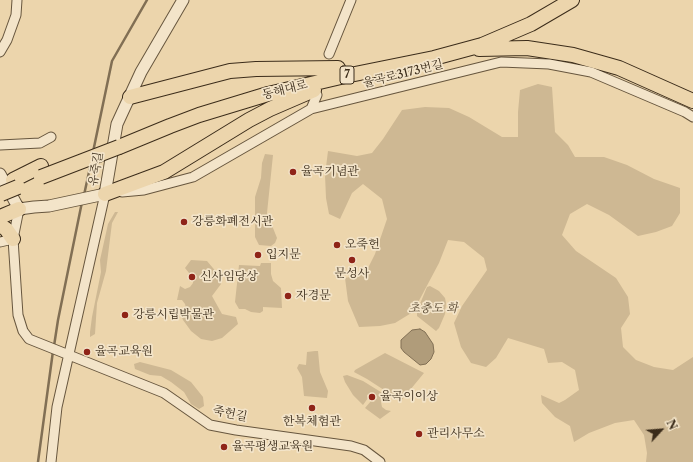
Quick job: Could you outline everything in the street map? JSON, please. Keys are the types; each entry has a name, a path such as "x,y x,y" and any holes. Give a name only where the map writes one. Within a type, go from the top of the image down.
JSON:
{"main road":[{"name":"동해대로","path":"0,191 41,172 119,142 197,108 246,92 338,68 433,50 479,37 504,28 556,0"},
{"name":"동해대로","path":"119,142 268,94 434,58 482,45 531,24 572,0"},
{"path":"467,49 527,48 573,55 619,68 693,101"},
{"path":"130,97 230,71 256,69 338,68"},
{"path":"105,194 164,172 228,132 270,109 355,74"},
{"path":"0,217 19,209"},
{"path":"0,225 6,229 6,241"}],"street":[{"path":"0,52 7,40 16,15 17,0"},
{"name":"유죽길","path":"51,462 57,407 66,354 105,194 117,124 141,72 183,0"},
{"path":"329,54 351,0"},
{"name":"율곡로3173번길","path":"105,194 144,190 193,177 311,109 501,62 549,64 591,72 685,112 693,117"},
{"path":"311,109 317,95"},
{"path":"0,144 40,144 51,137"},
{"path":"0,174 19,209"},
{"path":"19,209 49,206 105,194"},
{"path":"6,241 19,209"},
{"name":"죽헌길","path":"6,241 18,315 23,331 29,339 164,393 210,425 351,446 364,450 380,462"}],"green space":[{"path":"538,84 552,87 555,132 568,145 575,157 604,157 627,165 654,179 680,188 680,213 672,226 656,232 638,236 609,215 587,204 570,214 562,235 576,251 616,278 628,297 630,314 621,328 623,347 636,360 654,367 673,370 693,357 693,462 646,462 647,453 644,435 634,420 615,423 589,433 574,442 570,426 555,417 542,403 541,395 559,403 579,390 575,370 562,362 548,363 544,349 508,338 496,358 486,367 471,363 461,347 454,323 462,306 487,270 484,258 464,242 448,240 439,263 413,312 395,323 380,326 359,327 348,301 345,278 365,274 375,254 387,219 382,199 363,184 352,193 340,219 329,214 326,198 325,175 328,151 357,156 372,153 402,110 425,107 449,108 469,117 502,137 518,137 520,90"},
{"path":"265,154 273,155 267,213 277,238 275,243 271,246 259,245 255,237 255,197 261,178 262,163"},
{"path":"115,212 118,212 112,223 106,271 97,303 95,334 90,337 92,317 101,272 100,260 108,224"},
{"path":"191,260 207,261 218,274 221,284 212,296 222,314 236,317 238,324 222,338 212,341 201,339 191,331 180,313 184,312 186,308 182,300 177,300 180,286 185,289 190,287 193,283 193,278 185,268"},
{"path":"261,263 271,263 271,274 273,281 281,288 282,308 263,307 263,311 260,313 239,309 235,302 239,265 260,266"},
{"name":"초충도 화","path":"430,286 439,291 445,298 446,303 445,314 439,328 436,331 417,316 417,311 427,287"},
{"path":"318,351 320,372 328,391 327,398 304,396 302,377 297,368 299,364 306,365 307,352"},
{"path":"385,353 424,373 401,401 354,372"},
{"path":"140,362 171,370 191,382 203,397 204,406 199,409 191,404 184,392 161,376 150,375 135,369 134,364"},
{"path":"347,375 363,381 384,394 381,402 382,407 391,411 380,419 365,408 371,401 374,402 377,398 374,393 370,393 367,395 368,398 363,405 353,395 345,382 343,376"}],"shaded area":[{"path":"420,329 425,332 433,344 434,352 431,359 426,364 420,365 404,352 401,348 401,340 412,330"}],"waterway":[{"path":"93,152 112,61 147,0"},
{"path":"84,195 91,163"},
{"path":"54,346 82,202"},
{"path":"38,462 53,351"}],"place":[{"name":"율곡기념관","path":"293,172"},
{"name":"강릉화폐전시관","path":"184,222"},
{"name":"오죽헌","path":"337,245"},
{"name":"입지문","path":"258,255"},
{"name":"문성사","path":"352,260"},
{"name":"신사임당상","path":"192,277"},
{"name":"자경문","path":"288,296"},
{"name":"강릉시립박물관","path":"125,315"},
{"name":"율곡교육원","path":"87,352"},
{"name":"율곡이이상","path":"372,397"},
{"name":"한복체험관","path":"312,408"},
{"name":"관리사무소","path":"419,434"},
{"name":"율곡평생교육원","path":"224,447"}]}
